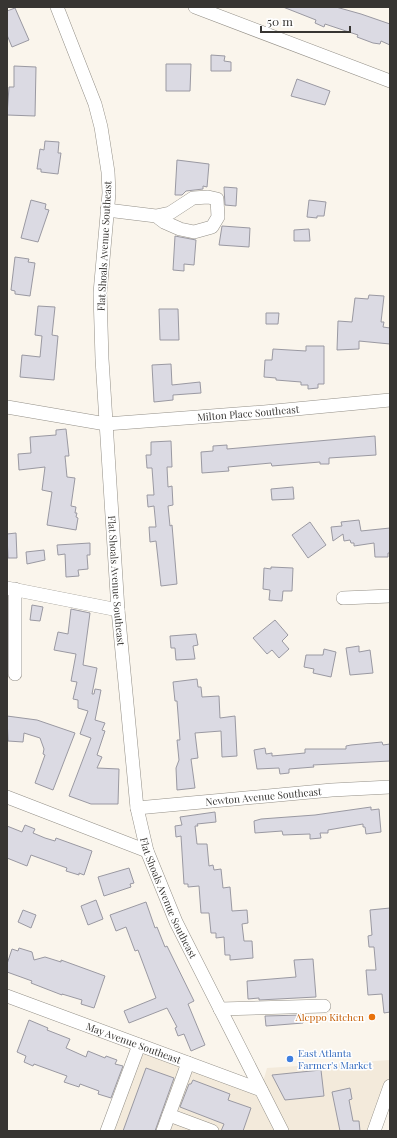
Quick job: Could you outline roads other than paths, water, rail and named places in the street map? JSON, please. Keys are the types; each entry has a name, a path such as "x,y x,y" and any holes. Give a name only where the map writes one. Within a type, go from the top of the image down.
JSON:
{"street":[{"name":"Flat Shoals Avenue Southeast","path":"57,7 79,60 101,127 108,172 107,210 100,293 106,424 118,610 137,808 147,850 176,922 282,1131"},
{"path":"195,7 390,81"},
{"path":"107,210 156,216 170,213 192,198 208,197 217,199 218,217 212,227 194,232 180,229 164,222 156,216"},
{"name":"Milton Place Southeast","path":"7,408 106,424 264,412 390,400"},
{"path":"15,674 11,588 118,610"},
{"path":"343,598 390,596"},
{"name":"Newton Avenue Southeast","path":"137,808 332,790 390,787"},
{"path":"7,797 147,850"},
{"name":"May Avenue Southeast","path":"7,996 260,1090"},
{"path":"220,1009 324,1006"},
{"path":"107,1131 139,1046"},
{"path":"163,1131 188,1063"},
{"path":"377,1130 390,1086"},
{"path":"169,1115 212,1131"}],"place":[{"name":"Aleppo Kitchen","path":"372,1017"},
{"name":"East Atlanta Farmer's Market","path":"290,1059"}]}
